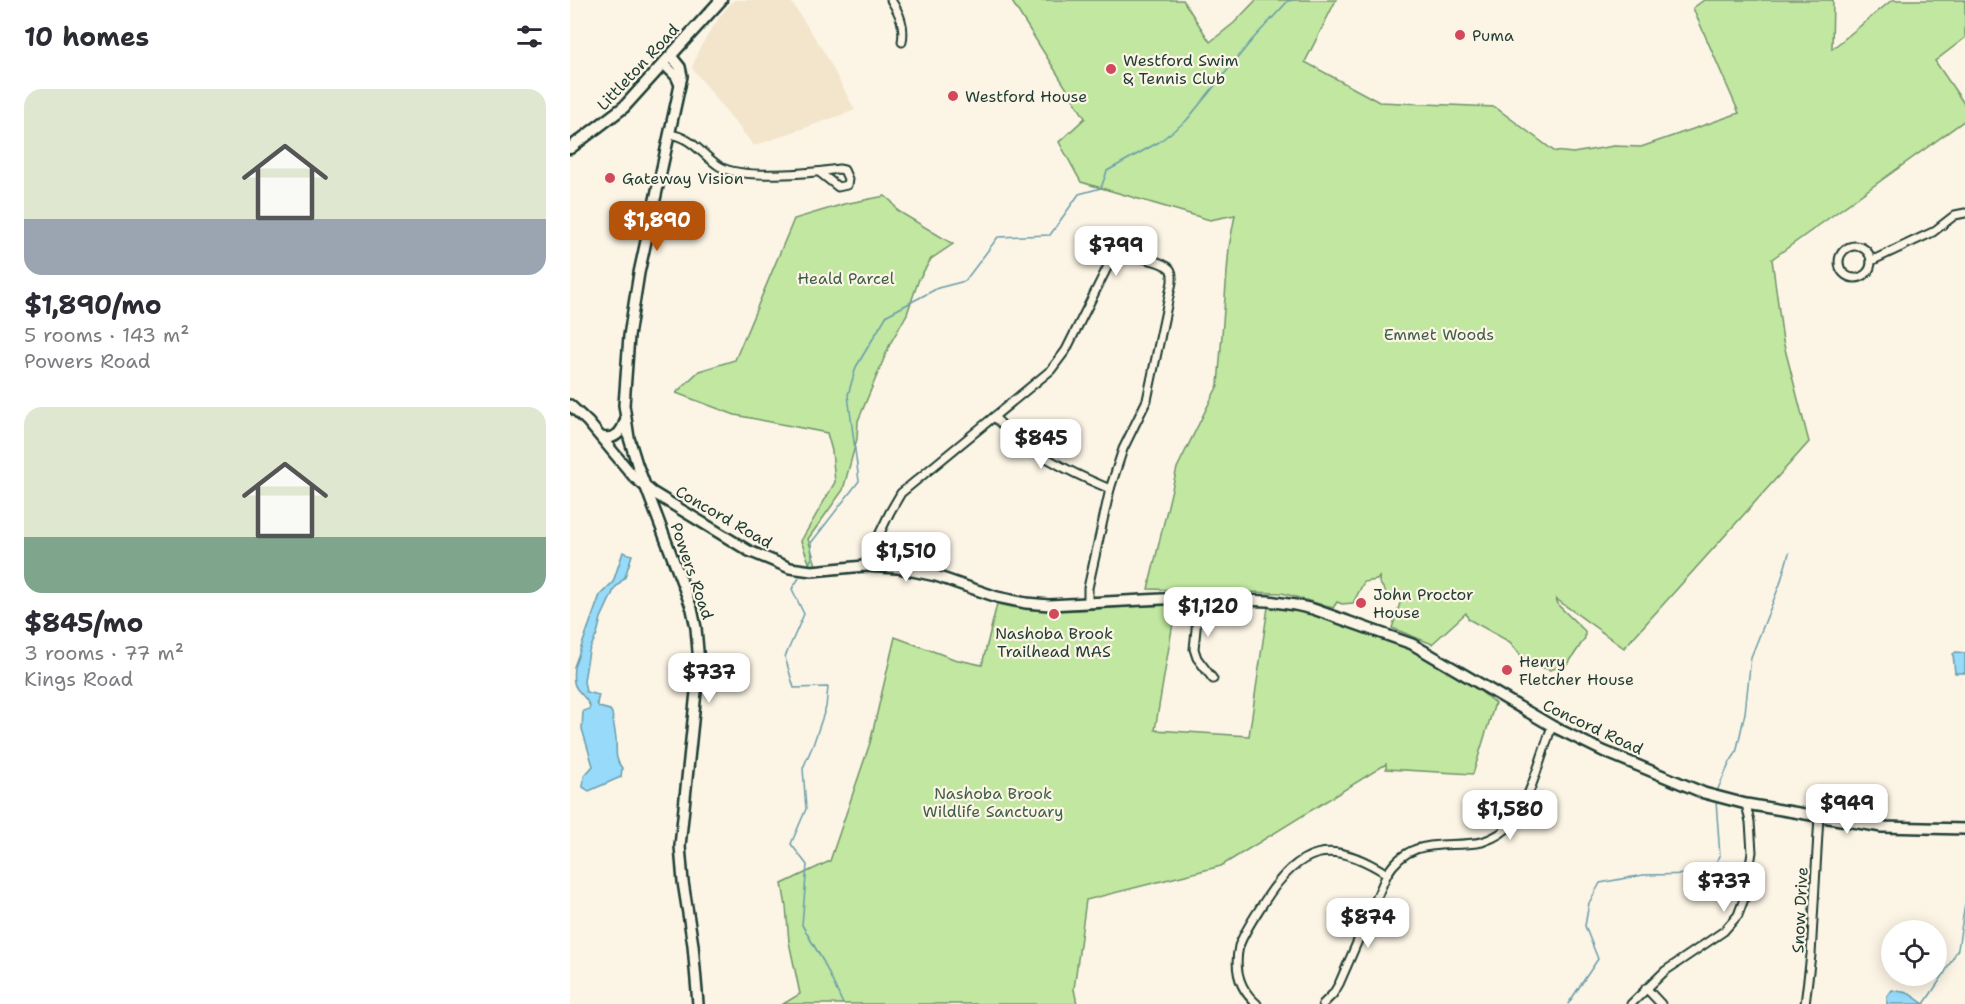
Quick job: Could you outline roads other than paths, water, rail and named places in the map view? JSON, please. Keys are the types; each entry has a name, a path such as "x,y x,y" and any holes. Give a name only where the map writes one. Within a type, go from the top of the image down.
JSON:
{"main road":[{"name":"Littleton Road","path":"570,148 624,107 721,0"},
{"name":"Powers Road","path":"668,60 680,86 633,310 624,385 626,419 632,447 644,486 692,609 699,648 698,679 680,846 698,1004"},
{"name":"Concord Road","path":"570,405 581,414 644,486 749,551 790,568 812,571 864,566 917,571 997,597 1049,605 1140,599 1198,599 1281,602 1313,609 1426,651 1518,708 1552,726 1693,789 1746,804 1893,828 1965,829"},
{"path":"601,437 613,438 618,435 626,419"},
{"path":"660,524 664,511 675,507"}],"street":[{"path":"891,0 902,22 904,31 902,42"},
{"path":"669,134 681,136 690,141 720,167 731,172 740,174 819,172"},
{"path":"1871,261 1933,232 1954,215 1965,213"},
{"path":"1854,246 1865,249 1871,261 1870,269 1866,274 1857,278 1843,274 1839,264 1844,250 1854,246"},
{"path":"864,566 890,512 902,493 1051,370 1059,361 1108,266 1119,256 1126,255 1165,265 1173,274 1147,400 1123,449 1110,489 1088,588 1088,602"},
{"path":"994,417 1022,442 1046,458 1110,489"},
{"path":"1198,599 1194,649 1197,658 1213,679"},
{"path":"1323,1004 1339,984 1387,874 1399,858 1416,848 1482,842 1507,828 1522,807 1552,726"},
{"path":"1631,1004 1675,963 1724,932 1738,915 1744,899 1752,852 1746,804"},
{"name":"Snow Drive","path":"1804,1004 1811,955 1819,816"},
{"path":"1257,1004 1245,991 1239,978 1236,965 1239,946 1274,886 1286,871 1301,860 1327,852 1355,856 1387,874"},
{"path":"1646,988 1660,1004"}],"water":[{"path":"623,552 632,555 625,577 615,588 601,618 589,651 584,681 586,692 599,695 597,703 599,707 610,710 612,713 617,758 622,768 621,777 589,791 583,787 584,776 593,766 582,729 583,711 589,709 590,706 575,687 574,667 600,595 613,582"},
{"path":"1965,653 1965,673 1955,673 1953,654"},
{"path":"1892,990 1908,993 1924,1004 1887,1004 1887,997"}],"waterway":[{"path":"809,563 812,558 811,543 859,481 848,395 856,367 887,315 938,288 965,281 998,237 1050,235 1079,194 1101,188 1107,171 1159,142 1186,121 1252,40 1288,1 1293,0"},
{"path":"1717,791 1736,753 1745,713 1751,657 1780,584 1789,553"},
{"path":"799,578 792,589 804,614 785,657 794,688 828,687 826,707 803,768 806,809 791,844 807,865 802,925 823,961 843,1004"},
{"path":"1568,1004 1598,959 1585,926 1589,903 1600,883 1643,875 1705,874 1720,856 1716,801"},
{"path":"1924,1004 1958,949 1965,904"}],"place":[{"name":"Puma","path":"1460,35"},
{"name":"Westford Swim & Tennis Club","path":"1111,69"},
{"name":"Westford House","path":"953,96"},
{"name":"Gateway Vision","path":"610,178"},
{"name":"John Proctor House","path":"1361,603"},
{"name":"Nashoba Brook Trailhead MAS","path":"1054,614"},
{"name":"Henry Fletcher House","path":"1507,670"}],"park label":[{"name":"Heald Parcel","path":"846,278"},
{"name":"Emmet Woods","path":"1439,334"},
{"name":"Nashoba Brook Wildlife Sanctuary","path":"993,802"}]}
